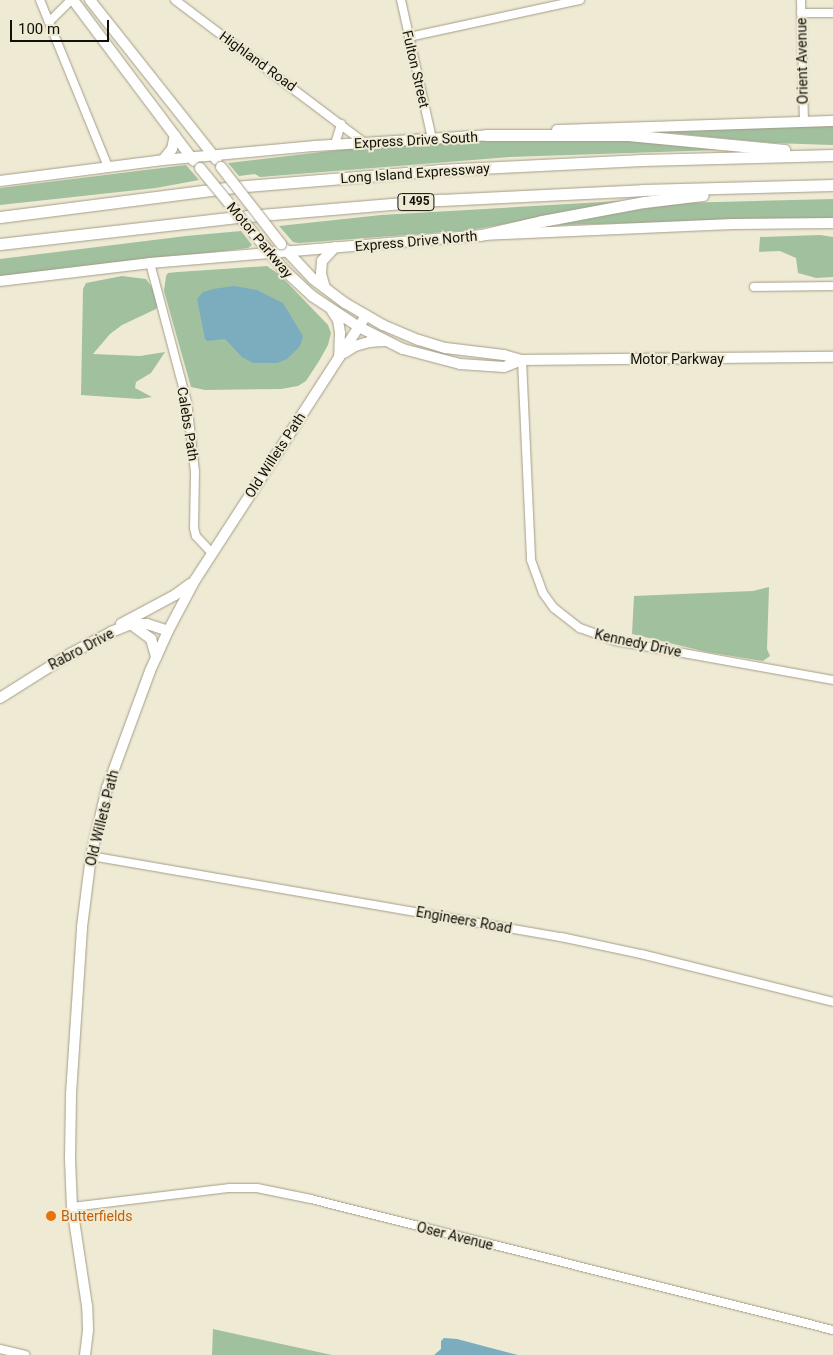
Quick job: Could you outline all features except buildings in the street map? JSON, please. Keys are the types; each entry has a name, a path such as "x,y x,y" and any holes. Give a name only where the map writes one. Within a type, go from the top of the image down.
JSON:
{"highway":[{"path":"486,135 618,134 833,154"},
{"name":"Long Island Expressway","path":"0,217 234,187 439,170 642,160 833,154"},
{"path":"481,235 542,221 644,202 833,185"},
{"name":"Long Island Expressway","path":"0,245 237,217 432,200 538,194 833,185"}],"main road":[{"name":"Motor Parkway","path":"72,0 192,158 294,280 332,310 359,328 427,357 460,364 504,367 522,360"},
{"name":"Motor Parkway","path":"90,0 215,156 221,167 284,248 313,279 366,316 419,340 446,348 504,355 522,360 833,357"},
{"name":"Express Drive South","path":"0,181 164,160 335,144 631,127 833,121"},
{"path":"164,160 172,149 174,135"},
{"name":"Express Drive North","path":"0,281 284,248 335,247 481,235 733,224 833,223"},
{"path":"325,288 321,274 322,261 335,247"},
{"path":"332,310 338,320 340,357"},
{"name":"Old Willets Path","path":"85,1355 88,1329 87,1306 72,1207 70,1159 72,1069 82,927 91,856 107,788 156,659 168,631 195,580 211,552 366,316"},
{"path":"340,357 355,346 368,342 387,341"},
{"path":"111,632 130,618 175,596 195,580"},
{"path":"131,624 150,639 156,659"},
{"name":"Rabro Drive","path":"0,698 70,654 111,632 131,624 148,624 168,631"}],"street":[{"path":"40,0 108,167"},
{"path":"49,22 72,0"},
{"name":"Highland Road","path":"174,0 308,98 365,143"},
{"name":"Fulton Street","path":"401,0 432,139"},
{"path":"409,37 580,0"},
{"name":"Orient Avenue","path":"801,0 804,122"},
{"path":"801,13 833,13"},
{"path":"335,144 341,124"},
{"name":"Calebs Path","path":"150,263 187,402 195,472 194,528 196,536 211,552"},
{"path":"754,287 833,286"},
{"name":"Kennedy Drive","path":"522,360 531,560 543,593 554,608 580,628 616,641 833,680"},
{"name":"Engineers Road","path":"91,856 561,937 641,954 833,1002"},
{"name":"Oser Avenue","path":"72,1207 230,1188 257,1188 310,1199 833,1330"},
{"path":"1,1351 25,1355"}],"green space":[{"path":"833,124 833,145 773,143 659,132 659,129"},
{"path":"607,137 712,146 719,150 510,157 260,177 255,174 239,176 228,163 347,149 477,141"},
{"path":"186,165 199,180 156,188 0,205 0,188"},
{"path":"833,199 833,218 560,225 560,222 680,203"},
{"path":"636,200 471,230 299,243 293,242 279,226 381,215"},
{"path":"241,231 252,245 248,248 0,278 0,259"},
{"path":"820,235 833,237 833,277 816,278 798,273 796,258 780,251 759,252 760,237"},
{"path":"267,266 280,275 328,325 331,333 328,345 319,361 306,381 298,386 281,389 205,390 191,387 164,291 166,276 168,273 178,272"},
{"path":"122,276 146,279 156,293 159,304 156,309 122,325 110,334 93,354 140,356 165,352 151,373 136,382 135,388 152,397 139,399 81,395 83,289 86,283"},
{"path":"769,587 767,649 770,656 763,661 707,652 632,634 634,596 753,591"},
{"path":"213,1329 332,1355 212,1355"}],"water":[{"path":"234,286 257,290 283,303 303,336 300,346 287,359 277,363 253,363 242,357 225,339 207,341 205,339 197,299 203,292"},
{"path":"444,1338 457,1339 518,1355 434,1355 441,1349 441,1341"}],"place":[{"name":"Butterfields","path":"51,1216"}]}
